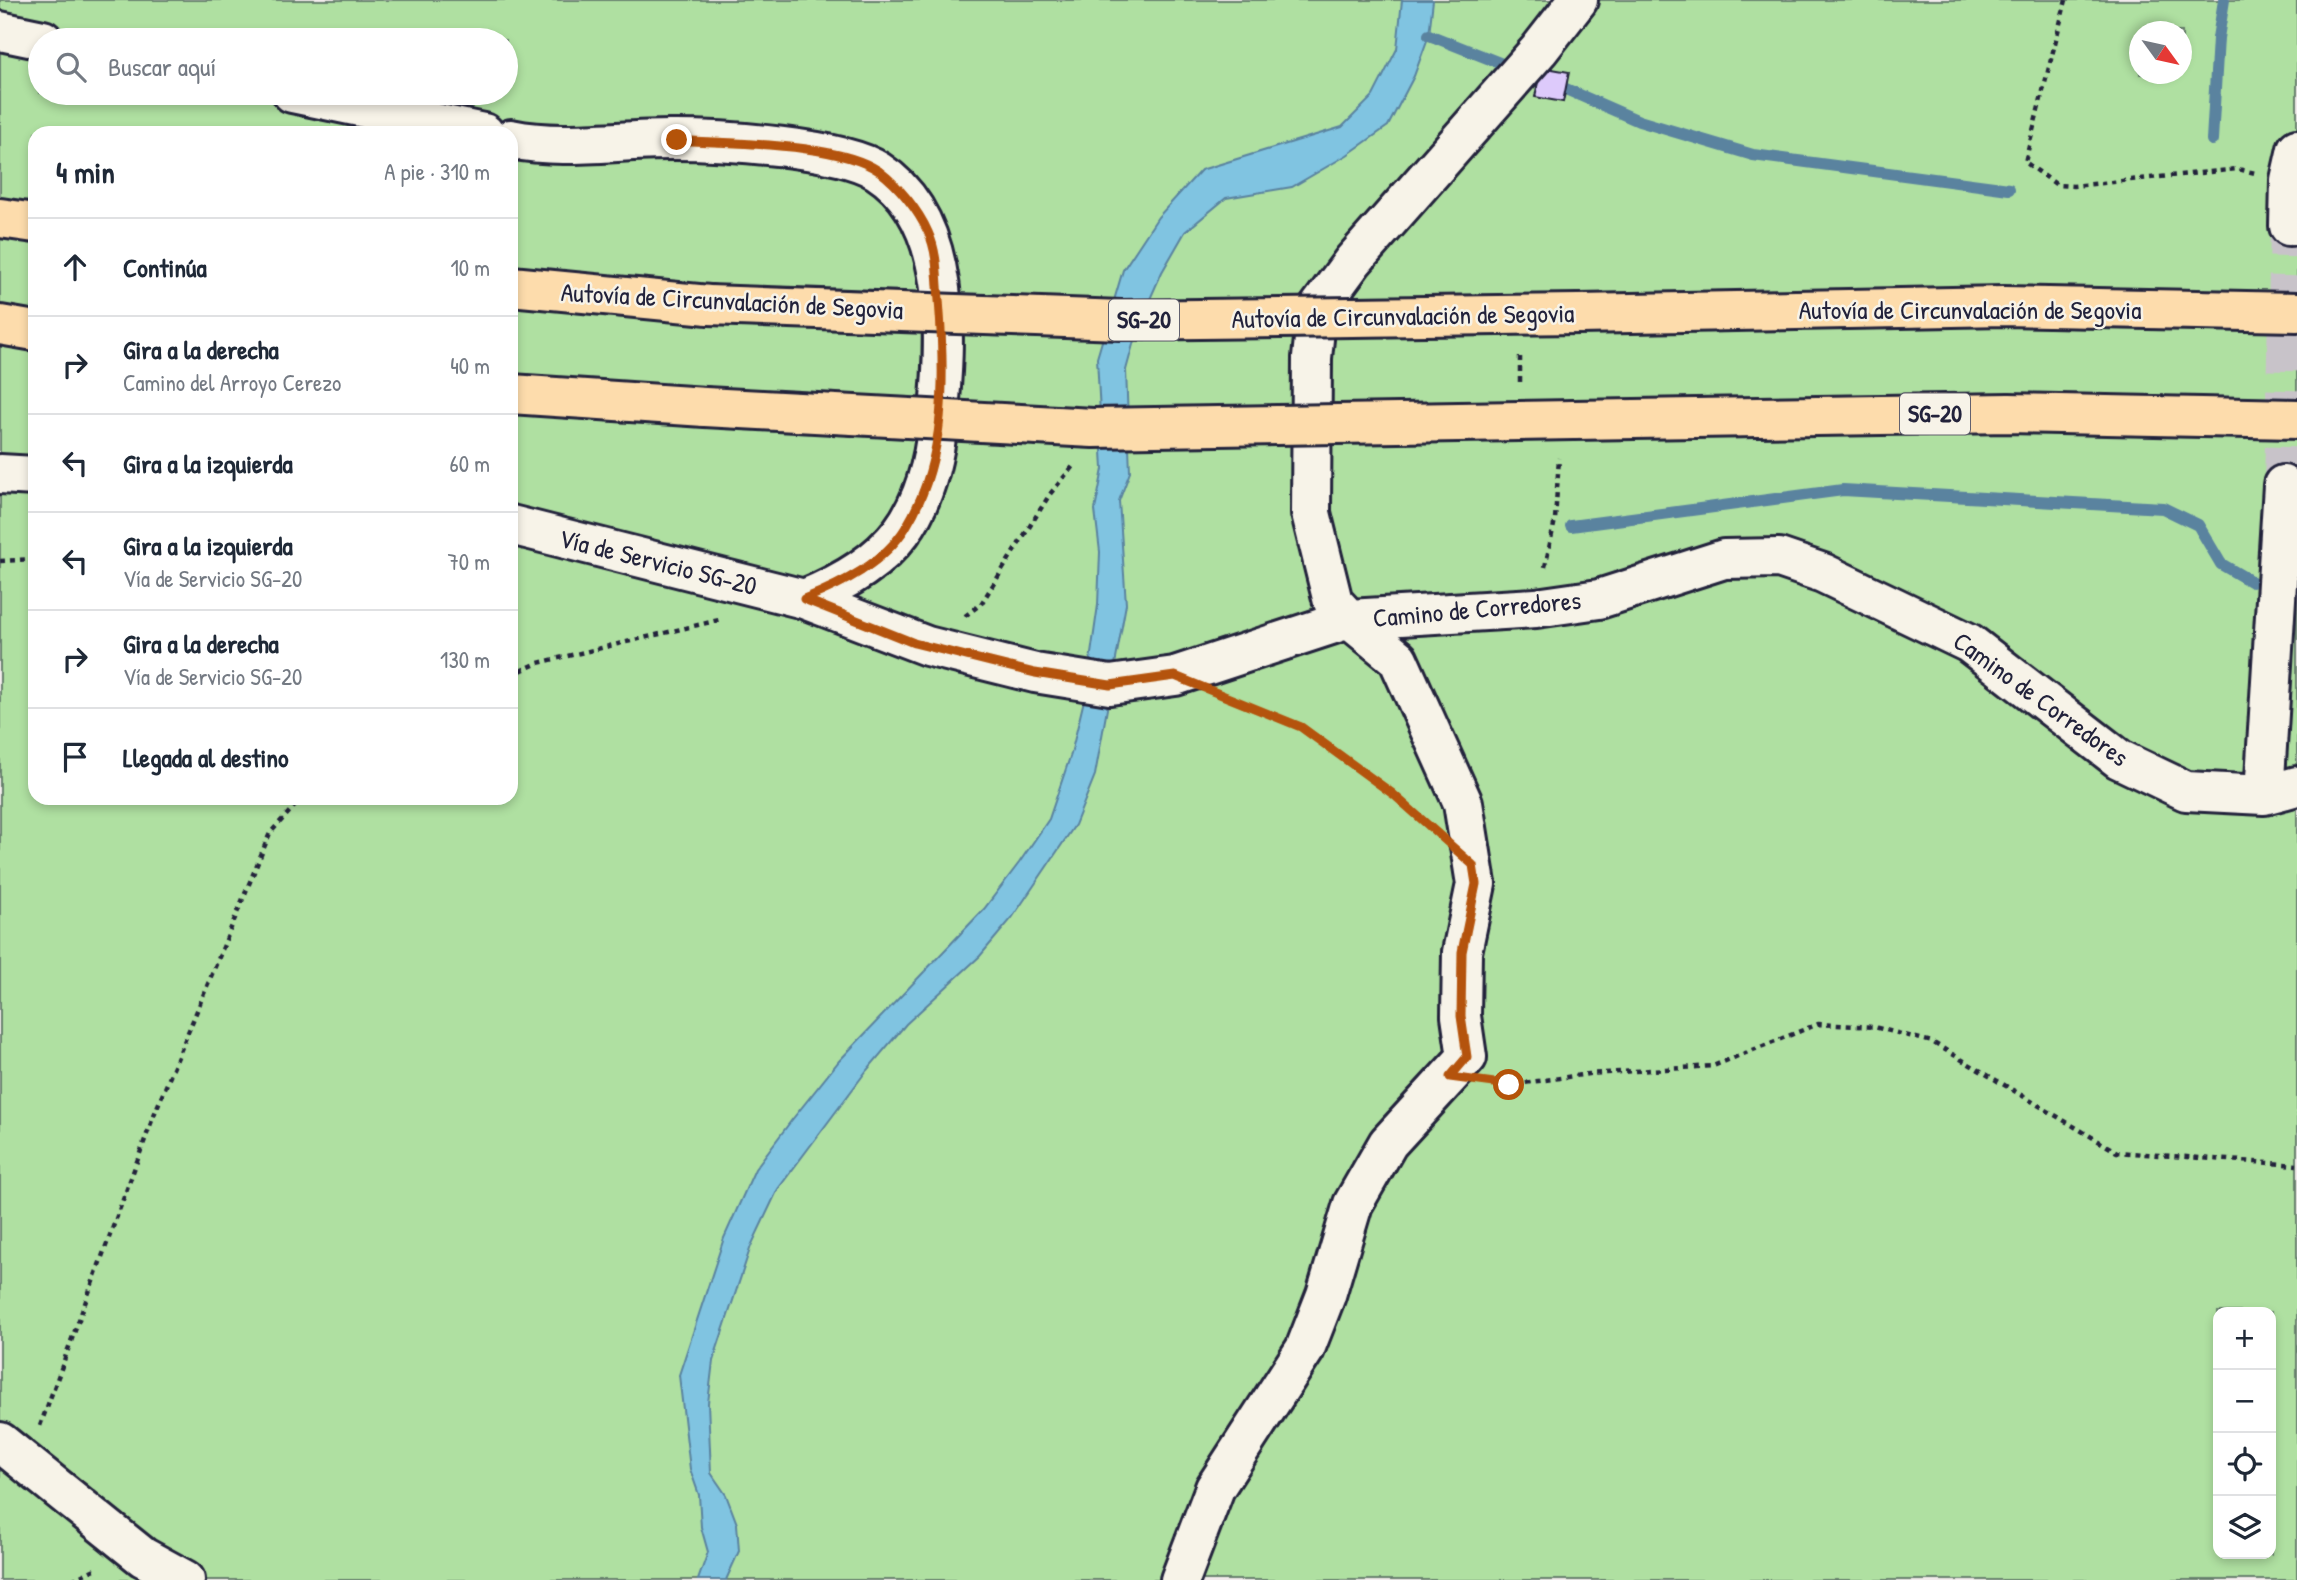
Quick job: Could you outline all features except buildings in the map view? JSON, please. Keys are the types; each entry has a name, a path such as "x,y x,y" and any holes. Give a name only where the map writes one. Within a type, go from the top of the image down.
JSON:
{"highway":[{"path":"0,218 28,222"},
{"name":"Autovía de Circunvalación de Segovia","path":"518,287 709,304 1121,320 2004,306 2297,312"},
{"path":"0,325 28,330"},
{"name":"SG-20","path":"518,394 1093,428 1567,436 2009,413 2297,419"}],"street":[{"name":"Camino de Corredores","path":"1578,0 1539,50 1353,261 1317,310 1312,358 1311,513 1333,602 1349,619 1536,608 1599,599 1724,559 1779,558 1823,573 1969,643 2119,759 2186,791 2281,790"},
{"path":"0,31 28,37"},
{"path":"350,105 450,126"},
{"path":"518,140 535,144 677,140 826,152 852,158 878,170 902,191 928,232 935,256 944,362 934,462 921,499 905,530 866,569 804,599"},
{"path":"2289,226 2294,164"},
{"path":"0,474 28,476"},
{"path":"2281,790 2283,485"},
{"name":"Vía de Servicio SG-20","path":"518,527 804,599 928,646 1035,673 1110,685 1175,676 1349,619"},
{"path":"1180,1580 1215,1488 1305,1349 1326,1295 1353,1204 1388,1143 1467,1057 1461,1016 1462,952 1476,884 1463,803 1398,659 1349,619"},
{"path":"13,1452 143,1557 185,1580"}],"path":[{"path":"2066,0 2025,162 2057,185 2073,186 2294,164"},
{"path":"1520,343 1520,384"},
{"path":"1536,608 1555,520 1567,436"},
{"path":"928,646 981,604 1050,494 1079,459"},
{"path":"0,561 28,559"},
{"path":"518,672 538,663 724,618"},
{"path":"1175,676 1301,727 1393,794 1473,865"},
{"path":"13,1452 270,833 296,805"},
{"path":"1450,1077 1509,1085 1588,1074 1713,1066 1818,1024 1874,1027 1932,1042 2117,1152 2297,1165"}],"green space":[{"path":"0,0 2297,0 2297,1580 0,1580"}],"water":[{"path":"1402,0 1433,0 1429,35 1414,76 1388,126 1347,155 1292,187 1226,198 1185,232 1162,272 1138,326 1126,370 1130,472 1119,501 1126,604 1095,775 1075,825 1012,918 980,956 906,1024 867,1070 778,1189 751,1246 713,1361 708,1403 711,1473 726,1495 737,1524 739,1551 726,1580 698,1580 708,1552 701,1527 699,1495 690,1469 679,1375 724,1238 755,1169 839,1061 984,909 1049,819 1071,754 1085,696 1098,605 1100,552 1095,510 1103,469 1097,358 1123,270 1158,217 1201,170 1342,127 1373,96 1397,49"}],"waterway":[{"path":"2212,140 2218,38 2224,0"},
{"path":"1429,35 1515,69"},
{"path":"1552,83 1639,121 1753,155 2009,189"},
{"path":"1571,526 1843,490 2163,508 2198,525 2221,564 2252,582"}],"tunnel":[{"path":"2283,485 2289,226"}],"route":[{"path":"677,140 826,152 852,158 878,170 902,191 928,232 935,256 944,362 934,462 921,499 905,530 866,569 835,587 804,599 914,643 1035,673 1088,679 1110,685 1175,676 1301,727 1393,794 1473,865 1476,884 1462,952 1461,1016 1467,1057 1450,1077 1509,1085"}]}
